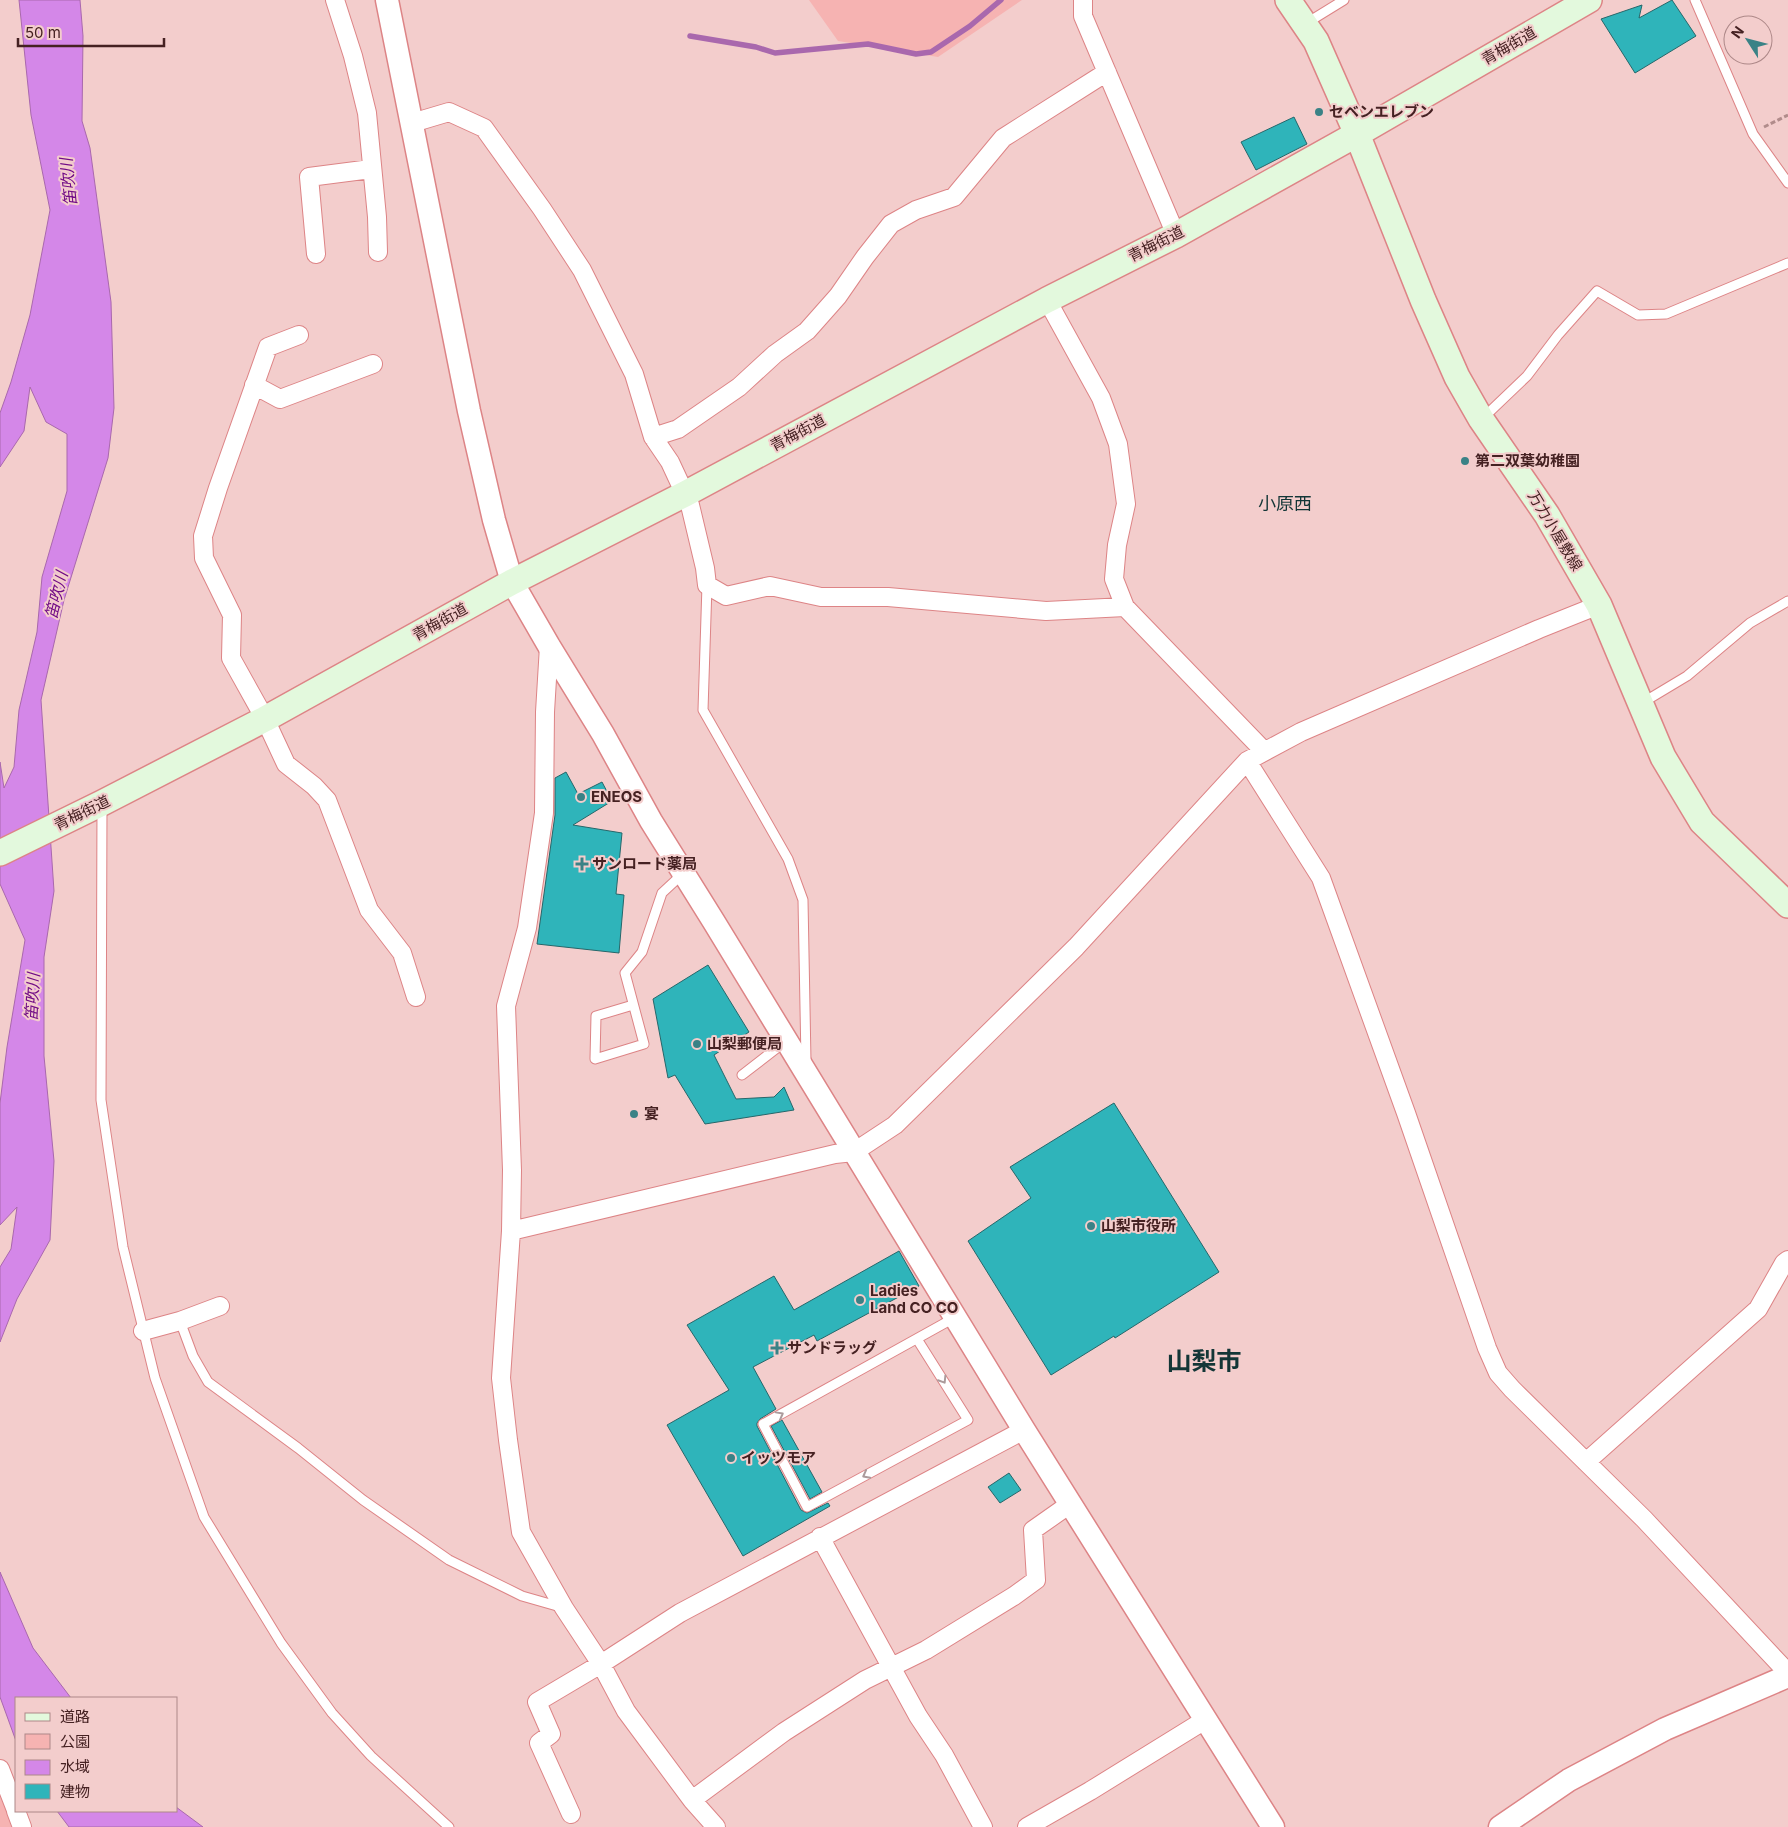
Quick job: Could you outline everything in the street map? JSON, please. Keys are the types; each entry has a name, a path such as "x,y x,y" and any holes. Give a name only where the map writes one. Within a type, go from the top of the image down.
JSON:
{"main road":[{"name":"万力小屋敷線","path":"1288,0 1316,41 1357,134 1423,300 1457,377 1481,419 1547,515 1599,605 1642,703 1663,757 1702,822 1788,904"},
{"name":"青梅街道","path":"0,853 265,719 512,582 685,494 1047,300 1176,235 1357,134 1589,0"}],"street":[{"path":"334,0 353,56 367,112 377,217 378,252"},
{"path":"386,0 469,411 494,520 512,582 603,734 681,871 806,1072 954,1318 1272,1827"},
{"path":"1083,0 1083,16 1176,235"},
{"path":"653,438 678,429 739,387 775,354 807,331 838,296 891,224 916,210 954,197 1003,138 1107,72"},
{"path":"412,123 449,112 484,128 542,209 582,270 634,374 653,438 670,462 690,505 705,568 707,585 726,596 770,586 821,598 888,597 1046,611 1125,607"},
{"path":"316,254 309,177 371,169"},
{"path":"1047,300 1101,398 1118,444 1126,504 1117,545 1114,579 1125,607 1264,751"},
{"path":"299,335 268,347 218,488 204,536 204,558 232,615 231,658 265,719 286,764 314,786 327,800 369,910 402,953 416,998"},
{"path":"254,385 280,399 373,364"},
{"path":"511,1231 835,1154 854,1152 895,1125 1076,947 1247,761 1318,724 1599,605"},
{"path":"549,646 545,712 544,813 527,928 506,1006 512,1170 511,1231 501,1378 509,1449 521,1532 564,1608 601,1664 626,1711 692,1800 716,1827"},
{"path":"1247,761 1321,878 1406,1113 1487,1348 1498,1373 1644,1519 1788,1675 1665,1729 1569,1780 1500,1827"},
{"path":"1586,1462 1758,1310 1784,1263 1788,1260"},
{"path":"144,1331 180,1321 220,1306"},
{"path":"571,1814 539,1743 550,1734 538,1702 601,1664 680,1612 1024,1430"},
{"path":"692,1800 784,1732 865,1680 926,1650 1014,1596 1036,1580 1033,1530 1070,1504"},
{"path":"820,1537 874,1638 918,1716 944,1755 983,1827"},
{"path":"1026,1827 1090,1791 1205,1720"},
{"path":"0,1769 15,1807"},
{"path":"17,1812 22,1827"}],"lane":[{"path":"1305,24 1344,0"},
{"path":"1695,0 1753,134 1788,184"},
{"path":"1481,419 1527,376 1558,335 1597,291 1638,315 1666,314 1771,272 1788,263"},
{"path":"707,585 704,710 788,859 803,900 806,1072"},
{"path":"1642,703 1687,676 1750,623 1788,601"},
{"path":"95,806 101,1100 123,1247 155,1378 204,1517 281,1643 332,1713 371,1756 449,1827"},
{"path":"633,1005 596,1016 595,1058 644,1044 624,973 642,952 662,893 676,880 681,871"},
{"path":"742,1075 786,1041"},
{"path":"917,1339 968,1420 807,1507 763,1424 954,1318"},
{"path":"180,1321 193,1356 208,1382 298,1448 363,1500 449,1560 522,1596 564,1608"}],"path":[{"path":"1753,134 1788,115"}],"green space":[{"path":"809,0 1022,0 938,57 838,41"},
{"path":"0,1769 15,1801 15,1812 20,1812 27,1827 0,1827"}],"water":[{"name":"笛吹川","path":"19,0 80,0 83,36 82,121 90,148 111,302 114,408 108,458 64,600 41,700 54,891 44,957 44,1056 54,1161 50,1240 17,1299 0,1342 0,1267 11,1249 17,1207 0,1225 0,1103 7,1047 25,940 0,884 0,762 4,788 14,767 19,710 37,632 42,577 67,491 67,434 46,422 30,387 24,431 0,467 0,413 30,315 50,210 31,115"},
{"path":"0,1572 33,1648 70,1697 15,1697 15,1738 0,1697"},
{"path":"178,1808 203,1827 69,1827 58,1812 178,1812"}],"building":[{"path":"1672,0 1696,36 1635,73 1601,19 1642,5 1639,18"},
{"path":"1294,117 1307,144 1256,170 1241,142"},
{"name":"サンロード薬局","path":"566,772 578,794 602,782 612,801 573,825 622,833 616,894 624,895 619,953 537,944 555,815 555,778"},
{"name":"山梨郵便局","path":"708,965 749,1032 714,1055 736,1099 774,1097 784,1087 794,1110 705,1124 675,1075 668,1078 653,999"},
{"name":"山梨市役所","path":"1114,1103 1219,1272 1115,1338 1114,1336 1051,1375 968,1241 1031,1198 1010,1167"},
{"path":"899,1251 919,1286 817,1341 814,1335 753,1367 776,1409 760,1419 757,1426 801,1510 807,1513 828,1503 830,1506 743,1556 667,1425 729,1390 687,1325 774,1276 794,1310"},
{"path":"782,1420 822,1492 810,1499 771,1426"},
{"path":"1009,1473 1021,1490 1000,1503 988,1487"}],"waterway":[{"path":"690,36 756,47 775,53 868,44 916,54 931,52 970,26 1001,0"}],"place":[{"name":"セベンエレブン","path":"1319,112"},
{"name":"第二双葉幼稚園","path":"1465,461"},
{"name":"ENEOS","path":"581,797"},
{"name":"サンロード薬局","path":"582,864"},
{"name":"山梨郵便局","path":"697,1044"},
{"name":"宴","path":"634,1114"},
{"name":"山梨市役所","path":"1091,1226"},
{"name":"Ladies Land CO CO","path":"860,1300"},
{"name":"サンドラッグ","path":"777,1348"},
{"name":"イッツモア","path":"731,1458"}],"district":[{"name":"小原西","path":"1285,504"},
{"name":"山梨市","path":"1204,1361"}]}
